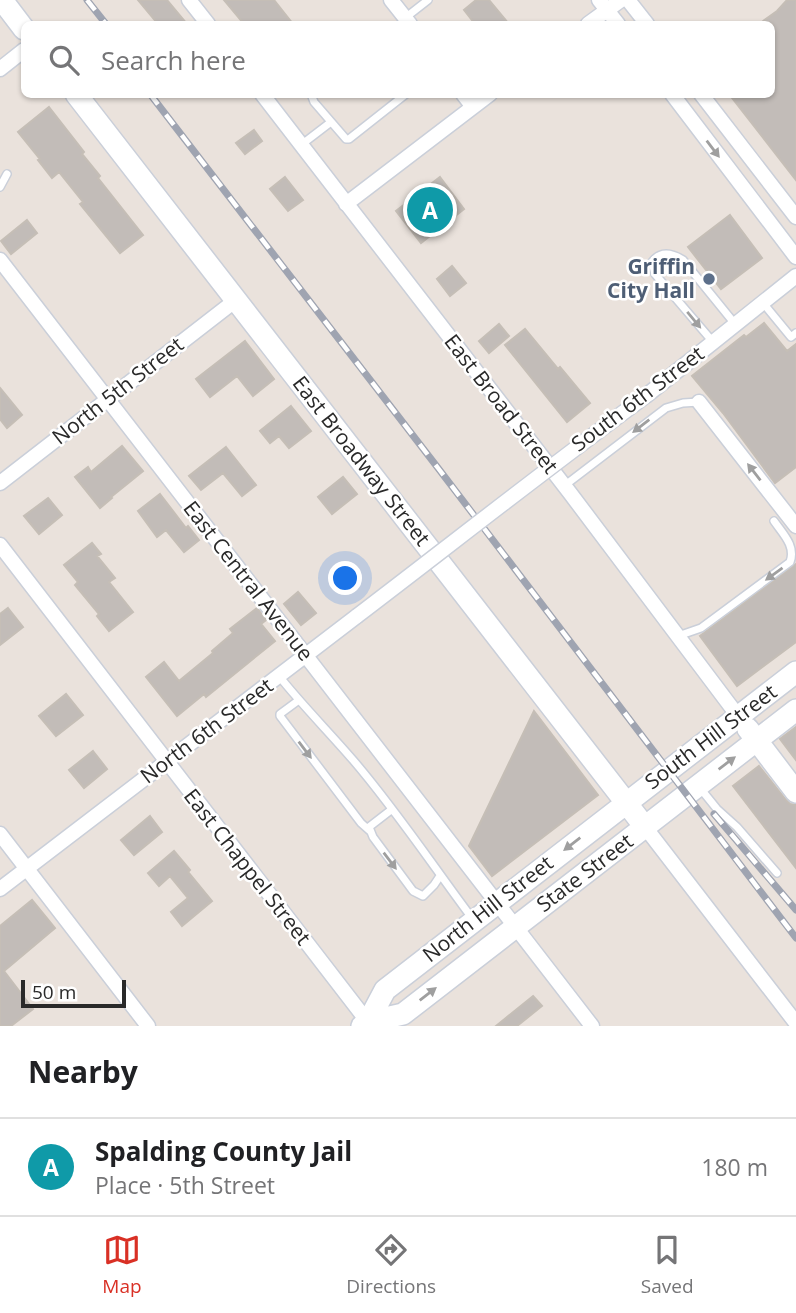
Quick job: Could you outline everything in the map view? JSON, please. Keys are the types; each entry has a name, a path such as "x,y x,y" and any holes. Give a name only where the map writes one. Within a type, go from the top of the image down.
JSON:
{"main road":[{"path":"2,0 21,25"},
{"name":"East Broadway Street","path":"79,98 645,827"},
{"name":"South Hill Street","path":"626,802 796,672"},
{"name":"State Street","path":"367,1025 403,1014 796,710"},
{"path":"738,716 796,792"},
{"name":"North Hill Street","path":"367,1025 386,990 626,802"}],"street":[{"path":"189,0 206,21"},
{"path":"391,0 407,21"},
{"path":"590,21 603,5 621,0"},
{"path":"628,0 646,21"},
{"path":"603,5 616,21"},
{"path":"0,69 21,52"},
{"name":"East Broad Street","path":"265,98 738,716"},
{"path":"466,98 473,107"},
{"path":"346,204 485,98"},
{"path":"675,98 796,257"},
{"path":"704,98 796,217"},
{"name":"East Central Avenue","path":"0,260 592,1026"},
{"name":"South 6th Street","path":"481,522 796,276"},
{"name":"North 5th Street","path":"0,483 236,300"},
{"path":"699,402 796,526"},
{"name":"North 6th Street","path":"0,889 481,522"},
{"name":"East Chappel Street","path":"0,545 367,1025"},
{"path":"645,827 796,1023"},
{"path":"0,834 148,1026"}],"lane":[{"path":"407,21 428,0"},
{"path":"312,98 346,139 401,98"},
{"path":"301,145 331,122"},
{"path":"0,187 7,174"},
{"path":"713,342 655,274 652,262 654,258 666,253 683,260 735,324"},
{"path":"763,303 791,337 796,333"},
{"path":"564,486 666,408 683,402 699,402"},
{"path":"678,636 701,628 790,562 794,555 793,547 774,521"},
{"path":"279,675 354,761 474,920"},
{"path":"299,700 280,716 413,891 423,896 440,876"},
{"path":"698,785 777,873"},
{"path":"370,831 369,827 391,810"}],"building":[{"path":"138,0 167,0 184,21 156,21"},
{"path":"224,0 274,0 291,21 242,21"},
{"path":"476,0 489,0 506,21 473,21 464,10"},
{"path":"787,0 796,0 796,180 732,98 775,98 775,21 763,21"},
{"path":"49,107 84,152 82,154 100,176 98,178 143,235 120,253 80,204 83,202 59,172 52,178 18,132"},
{"path":"254,130 262,141 245,154 236,143"},
{"path":"285,177 303,200 288,211 270,189"},
{"path":"440,177 464,209 421,243 396,211"},
{"path":"730,215 762,258 721,289 688,247"},
{"path":"27,220 37,233 11,254 1,241"},
{"path":"452,266 466,283 450,296 437,279"},
{"path":"764,323 787,351 796,344 796,467 775,483 692,376 744,335 746,337"},
{"path":"499,324 509,336 489,353 479,341"},
{"path":"525,329 590,403 567,422 505,345"},
{"path":"245,341 274,379 253,396 237,376 210,397 196,379"},
{"path":"0,388 22,415 7,428 0,419"},
{"path":"291,406 311,431 289,448 279,436 270,443 260,431"},
{"path":"122,446 143,471 100,508 75,477 88,467 91,472"},
{"path":"226,447 256,485 242,496 223,473 201,490 189,476"},
{"path":"343,477 357,494 332,514 318,497"},
{"path":"160,494 186,528 188,526 199,540 184,552 166,530 157,537 138,511"},
{"path":"48,498 62,515 39,534 24,516"},
{"path":"92,543 101,554 97,556 115,578 109,582 133,612 109,631 75,585 78,582 64,565"},
{"path":"796,564 796,642 737,686 700,636"},
{"path":"298,592 316,613 301,625 284,604"},
{"path":"8,608 23,627 0,645 0,614"},
{"path":"257,608 266,620 261,624 275,641 206,697 204,694 177,716 146,677 164,662 179,681 233,633 230,629"},
{"path":"66,694 83,715 56,736 39,716"},
{"path":"534,711 598,795 492,876 469,846"},
{"path":"796,727 796,760 780,739"},
{"path":"93,751 107,769 84,788 69,770"},
{"path":"759,766 786,800 796,805 796,868 733,786"},
{"path":"150,816 162,832 134,855 121,840"},
{"path":"174,851 212,901 182,926 171,912 188,898 170,876 159,886 148,873"},
{"path":"32,900 55,928 4,971 33,1009 11,1026 0,1026 0,926"},
{"path":"533,996 542,1006 517,1026 496,1026"}],"railway":[{"path":"87,0 104,21"},
{"path":"153,98 796,938"},
{"path":"714,814 796,910"}],"place":[{"name":"Spalding County Jail","path":"430,210"},
{"name":"Griffin City Hall","path":"709,279"}]}
